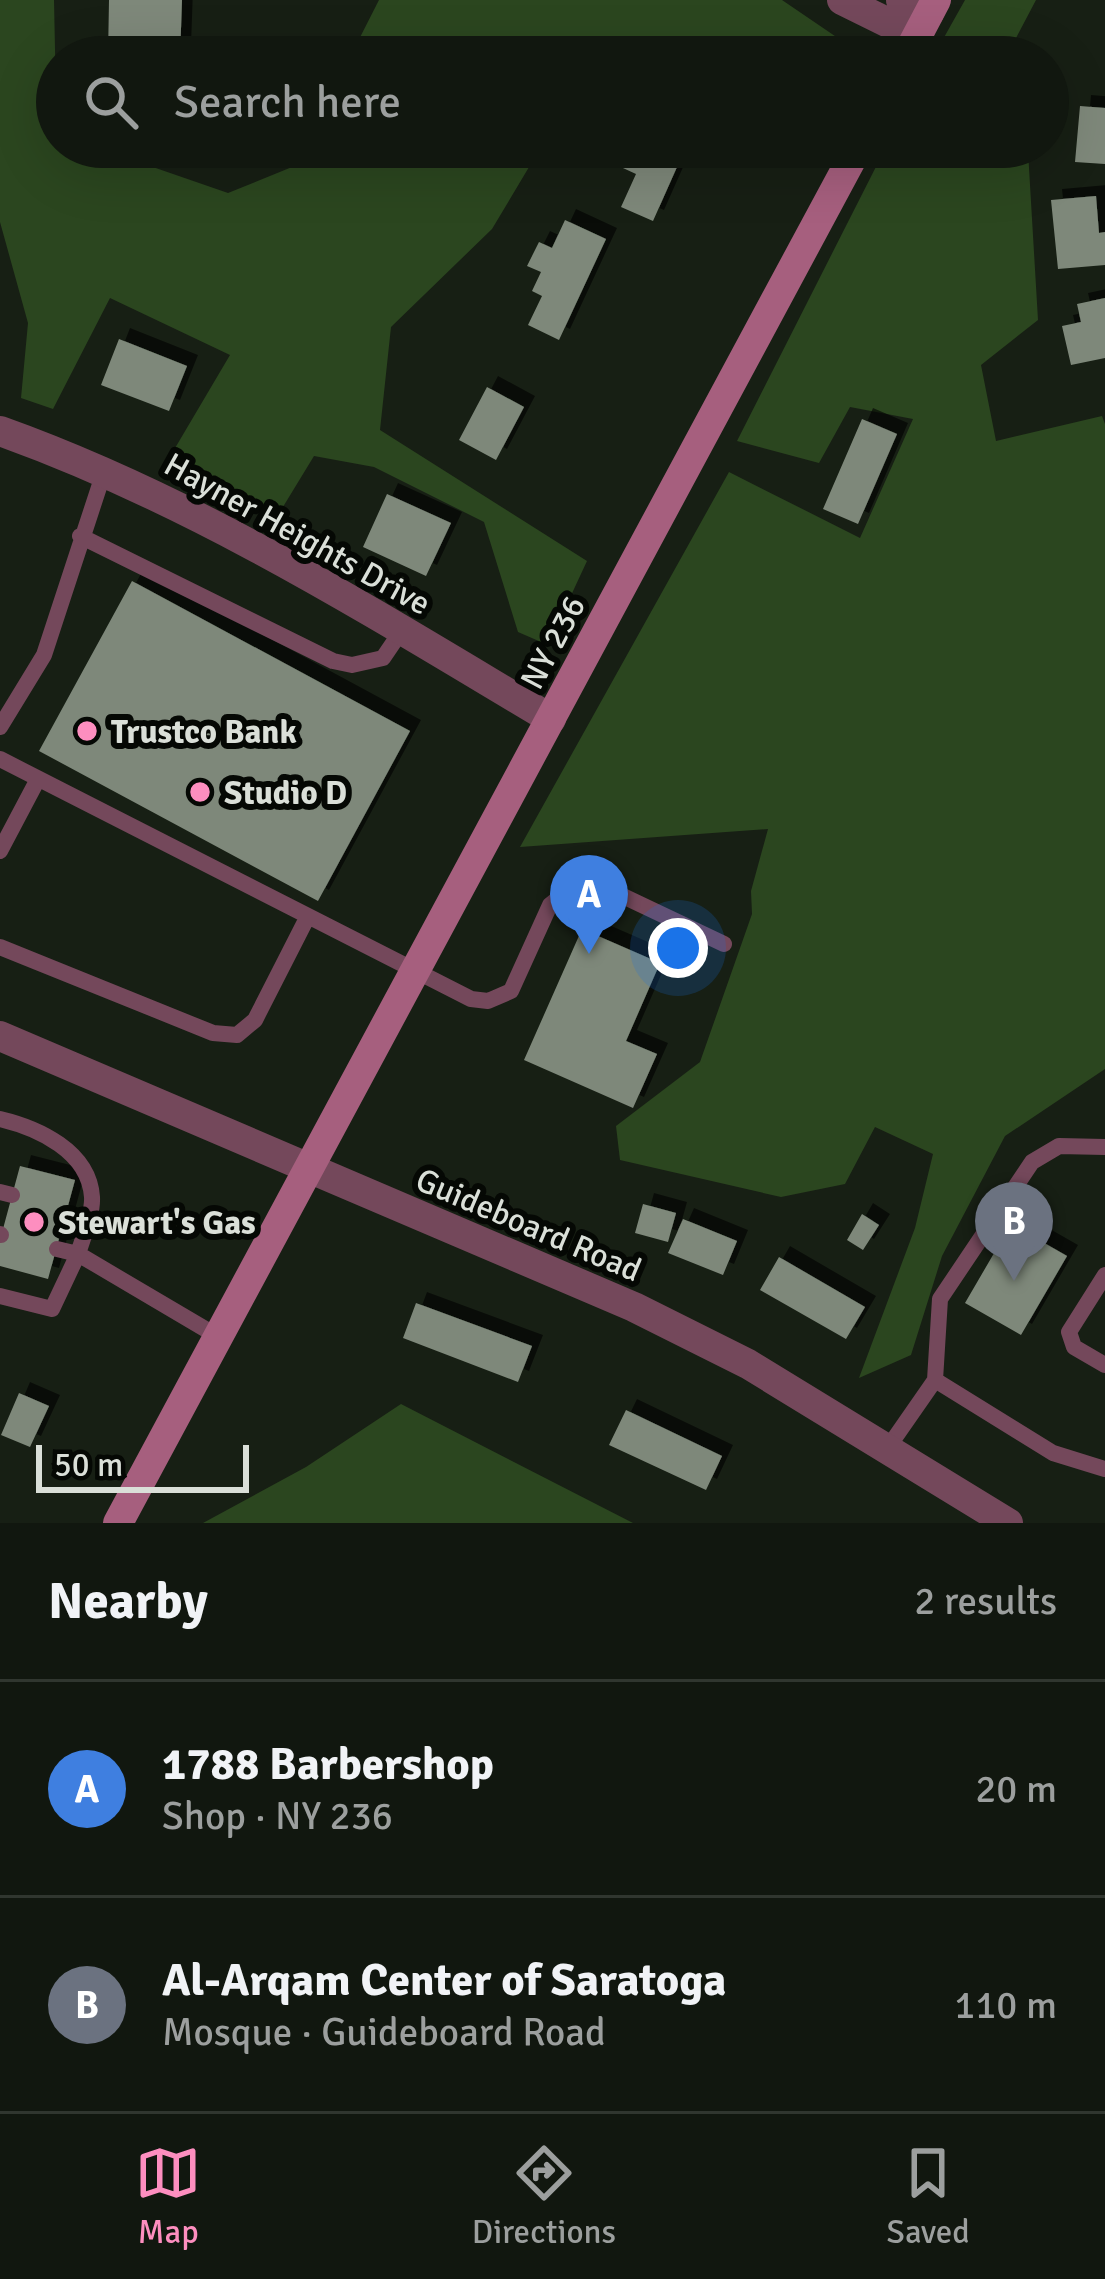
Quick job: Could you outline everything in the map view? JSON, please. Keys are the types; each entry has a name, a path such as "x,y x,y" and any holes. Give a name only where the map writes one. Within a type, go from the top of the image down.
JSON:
{"main road":[{"name":"NY 236","path":"118,1523 847,168"}],"street":[{"path":"842,0 918,21"},
{"name":"Hayner Heights Drive","path":"0,431 106,469 402,630 551,719"},
{"name":"Guideboard Road","path":"0,1036 634,1307 748,1364 1009,1523"}],"lane":[{"path":"0,728 44,656 106,469"},
{"path":"80,536 333,661 352,665 383,658 402,630"},
{"path":"0,759 471,999 500,998 519,981 550,905 571,888 605,888 724,944"},
{"path":"0,851 38,779"},
{"path":"0,947 212,1034 237,1035 255,1020 308,918"},
{"path":"0,1119 54,1139 88,1179 92,1201 78,1254 52,1309 0,1296"},
{"path":"886,1449 935,1380 940,1298 1032,1162 1059,1146 1105,1148"},
{"path":"67,1210 88,1216"},
{"path":"56,1249 78,1254 217,1336"},
{"path":"1105,1275 1069,1332 1074,1347 1105,1365"},
{"path":"935,1380 1053,1453 1105,1469"}],"green space":[{"path":"0,0 54,0 55,36 36,36 36,168 156,168 228,193 290,168 528,168 492,229 391,327 380,430 587,561 548,645 518,632 484,522 374,467 314,456 275,520 168,460 230,355 110,298 53,409 21,398 28,323 0,222"},
{"path":"379,0 782,0 835,36 361,36"},
{"path":"965,0 1036,0 1017,36 945,36"},
{"path":"875,168 1029,168 1038,320 981,365 996,441 1102,416 1105,424 1105,1069 1005,1136 942,1256 911,1355 859,1378 915,1228 933,1154 875,1127 845,1184 781,1197 620,1160 616,1126 700,1062 752,914 751,891 768,829 520,847 729,472 860,538 913,419 850,407 819,463 737,441"},
{"path":"401,1404 633,1523 203,1523 306,1467"}],"building":[{"path":"109,0 182,0 181,36 108,36"},
{"path":"1080,106 1105,108 1105,164 1075,162"},
{"path":"623,168 677,168 653,221 621,207 636,174"},
{"path":"1096,196 1099,233 1105,232 1105,265 1058,269 1051,200"},
{"path":"565,220 606,239 559,340 528,325 542,296 532,291 541,272 527,266 539,242 552,248"},
{"path":"1105,298 1105,358 1071,365 1062,326 1081,322 1077,304"},
{"path":"119,339 187,366 169,411 101,385"},
{"path":"487,387 524,407 496,460 459,440"},
{"path":"862,419 897,434 858,524 823,509"},
{"path":"387,494 451,523 426,576 363,547"},
{"path":"132,581 410,731 318,901 39,751"},
{"path":"582,929 660,963 626,1041 657,1054 633,1108 524,1060"},
{"name":"Stewart's Gas","path":"20,1166 75,1180 48,1279 0,1266 0,1240"},
{"path":"643,1204 676,1213 668,1242 635,1233"},
{"path":"862,1214 879,1225 863,1250 847,1240"},
{"path":"683,1219 737,1241 723,1275 668,1253"},
{"path":"1011,1224 1067,1256 1021,1335 965,1303"},
{"path":"779,1257 865,1307 846,1339 760,1290"},
{"path":"416,1303 532,1346 518,1382 403,1338"},
{"path":"19,1393 49,1406 30,1447 1,1435"},
{"path":"626,1410 722,1456 706,1490 609,1445"}],"place":[{"name":"Trustco Bank","path":"87,731"},
{"name":"Studio D","path":"200,792"},
{"name":"1788 Barbershop","path":"589,954"},
{"name":"Stewart's Gas","path":"34,1222"},
{"name":"Al-Arqam Center of Saratoga","path":"1014,1281"}]}
